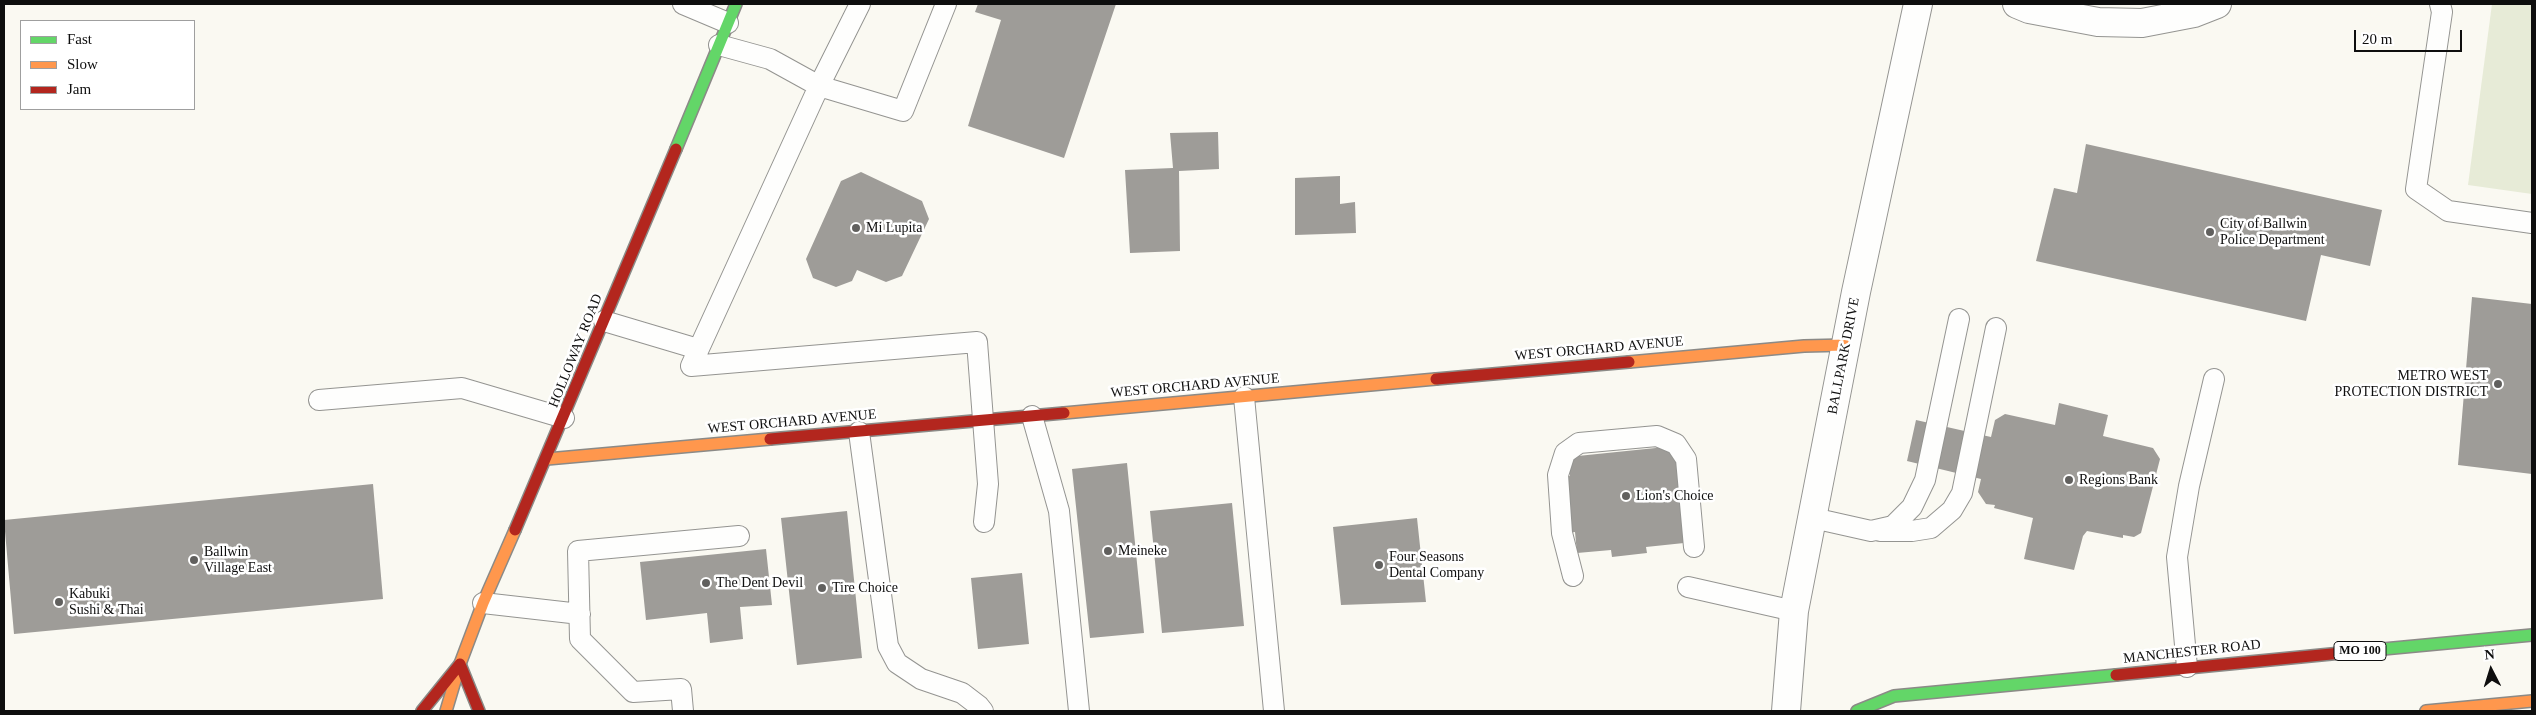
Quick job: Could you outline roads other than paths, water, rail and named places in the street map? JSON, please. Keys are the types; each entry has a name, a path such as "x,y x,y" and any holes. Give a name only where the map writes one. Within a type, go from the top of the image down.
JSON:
{"main road":[{"name":"HOLLOWAY ROAD","path":"446,711 460,664 483,603 547,459 736,4"},
{"name":"WEST ORCHARD AVENUE","path":"547,459 1804,346 1846,345"},
{"name":"MANCHESTER ROAD","path":"1857,711 1894,696 2532,635"},
{"path":"422,711 460,664 479,711"},
{"path":"2426,711 2532,702"}],"street":[{"name":"BALLPARK DRIVE","path":"1786,711 1794,611 1869,227 1918,4"},
{"path":"2017,4 2029,9 2098,22 2142,23 2194,13 2217,4"}],"lane":[{"path":"683,4 728,23"},
{"path":"860,4 819,86 691,366 977,342 988,484 984,522"},
{"path":"719,45 770,59 819,86 903,111 946,4"},
{"path":"2440,4 2442,12 2416,189 2448,211 2532,223"},
{"path":"1871,530 1893,526 1912,507 1925,480 1960,319"},
{"path":"604,321 698,349"},
{"path":"1813,518 1871,530 1912,531 1931,528 1952,510 1962,493 1996,328"},
{"path":"2187,667 2177,557 2190,486 2214,379"},
{"path":"319,400 462,388 564,418"},
{"path":"1244,397 1274,711"},
{"path":"1032,416 1059,511 1080,711"},
{"path":"860,432 888,646 897,663 921,679 962,693 983,711"},
{"path":"1573,576 1562,533 1558,475 1565,453 1579,443 1656,436 1676,444 1686,459 1694,547"},
{"path":"683,711 681,689 633,692 580,639 578,551 739,536"},
{"path":"1688,587 1794,611"},
{"path":"483,603 580,614"}],"place":[{"name":"Mi Lupita","path":"856,228"},
{"name":"City of Ballwin Police Department","path":"2210,232"},
{"name":"METRO WEST PROTECTION DISTRICT","path":"2498,384"},
{"name":"Regions Bank","path":"2069,480"},
{"name":"Lion's Choice","path":"1626,496"},
{"name":"Meineke","path":"1108,551"},
{"name":"Ballwin Village East","path":"194,560"},
{"name":"Four Seasons Dental Company","path":"1379,565"},
{"name":"The Dent Devil","path":"706,583"},
{"name":"Tire Choice","path":"822,588"},
{"name":"Kabuki Sushi & Thai","path":"59,602"}]}
